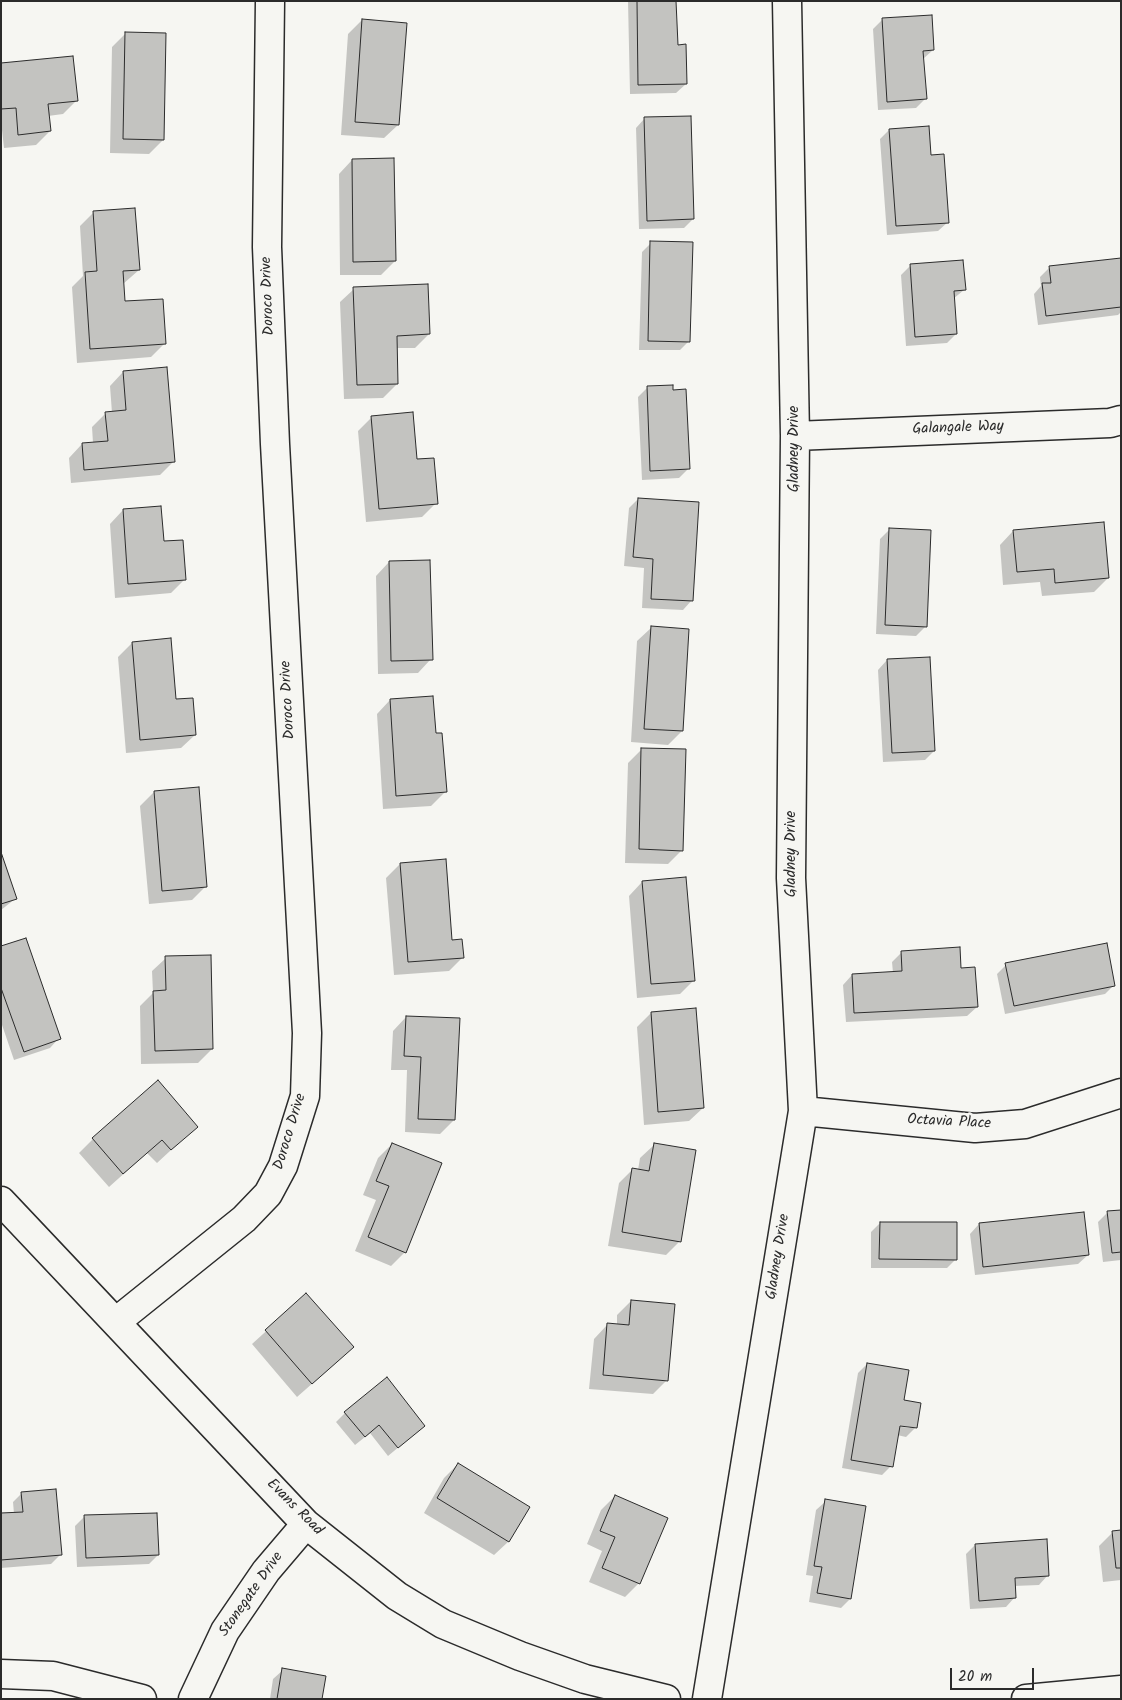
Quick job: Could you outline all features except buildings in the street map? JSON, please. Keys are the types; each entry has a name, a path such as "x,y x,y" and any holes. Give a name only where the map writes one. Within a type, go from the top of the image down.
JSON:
{"street":[{"name":"Doroco Drive","path":"117,1321 244,1219 268,1194 283,1166 305,1096 307,1033 275,444 268,247 270,1"},
{"name":"Gladney Drive","path":"706,1699 803,1111 791,878 795,436 787,1"},
{"name":"Galangale Way","path":"795,436 1110,423 1121,420"},
{"name":"Octavia Place","path":"803,1111 975,1128 1025,1124 1121,1093"},
{"name":"Evans Road","path":"1,1201 59,1265 117,1321 306,1524 397,1596 443,1624 520,1656 585,1679 666,1699"},
{"name":"Stonegate Drive","path":"193,1699 225,1631 266,1571 306,1524"},
{"path":"1,1674 53,1676 142,1699"},
{"path":"1026,1699 1121,1690"}]}
